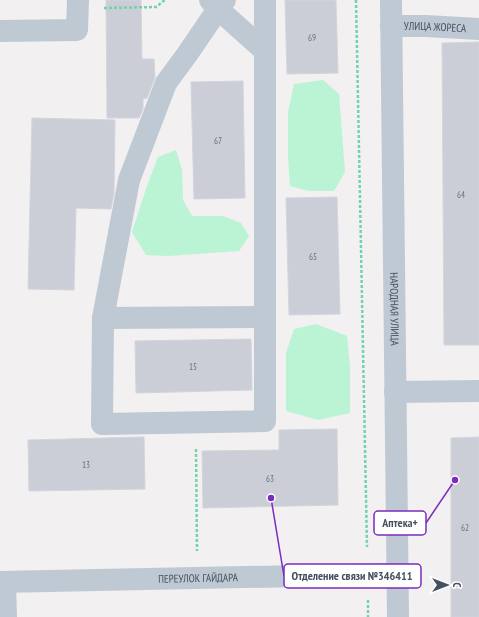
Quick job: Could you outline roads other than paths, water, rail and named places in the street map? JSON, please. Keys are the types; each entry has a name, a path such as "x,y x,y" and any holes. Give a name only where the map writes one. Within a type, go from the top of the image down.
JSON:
{"street":[{"path":"265,0 265,51 265,317 265,421 102,424 103,318 129,180 166,83 188,53 218,3 265,51"},
{"name":"НАРОДНАЯ УЛИЦА","path":"391,0 398,617"},
{"path":"0,30 77,30 78,4"},
{"name":"УЛИЦА ЖОРЕСА","path":"391,26 479,29"},
{"path":"103,318 265,317"},
{"path":"395,392 479,391"},
{"name":"ПЕРЕУЛОК ГАЙДАРА","path":"3,582 397,574"},
{"path":"3,582 6,617"}],"place":[{"name":"Аптека+","path":"455,480"},
{"name":"Отделение связи №346411","path":"271,498"}]}
